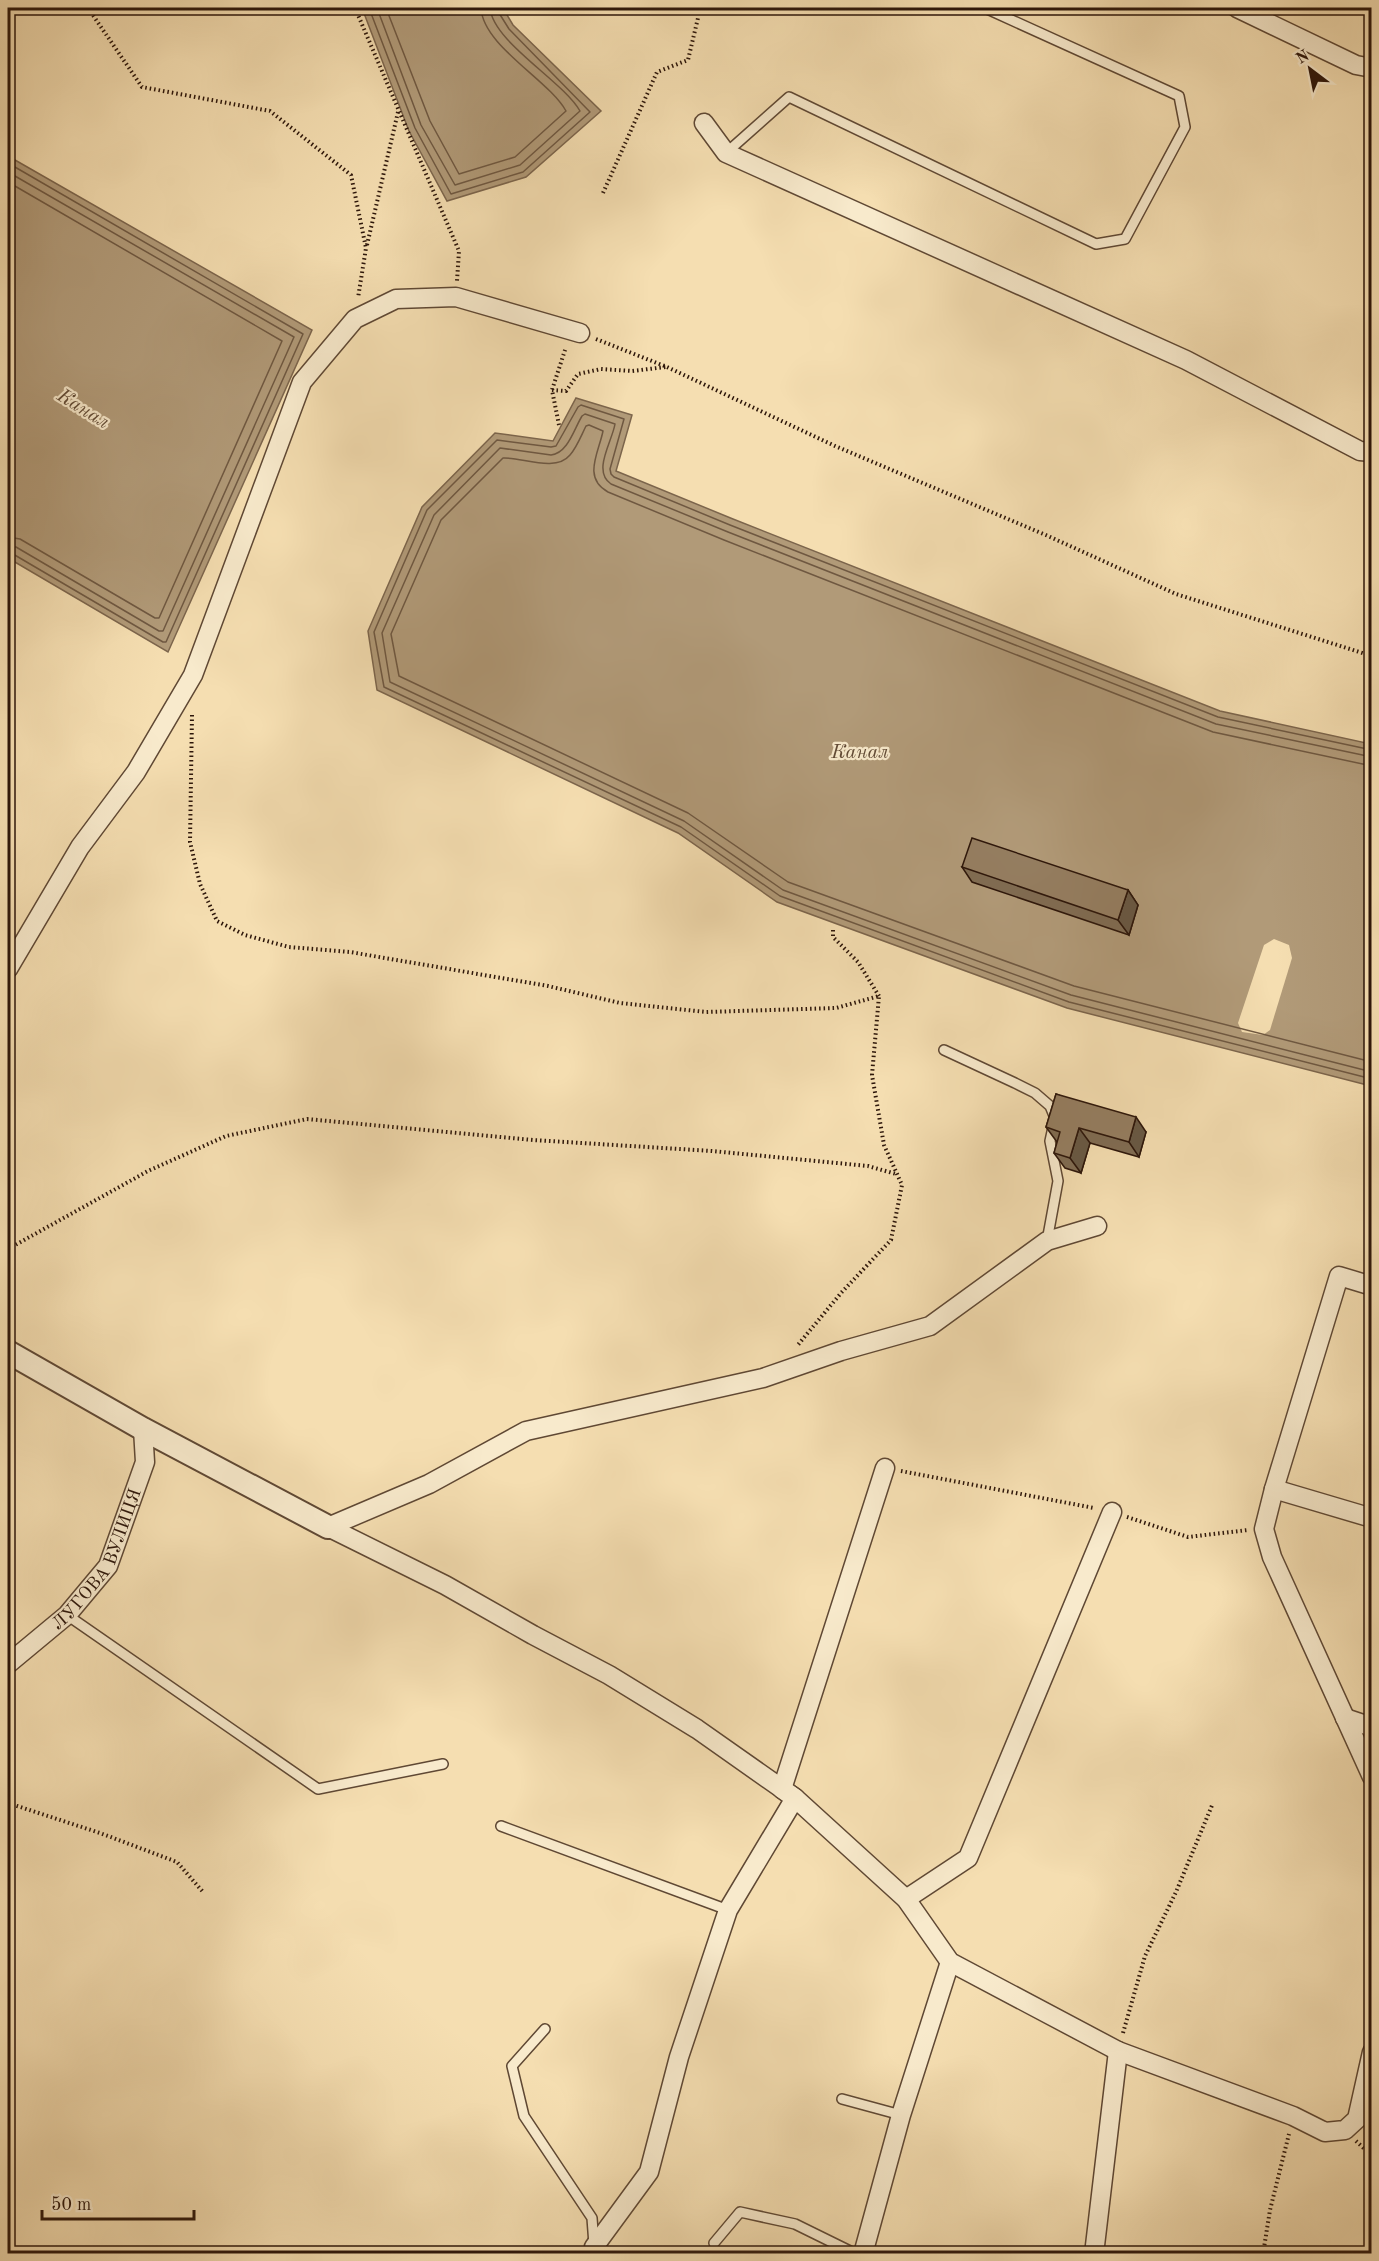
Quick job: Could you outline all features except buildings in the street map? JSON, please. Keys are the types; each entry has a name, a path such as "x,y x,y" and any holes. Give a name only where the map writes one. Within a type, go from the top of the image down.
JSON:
{"street":[{"path":"1237,8 1356,65 1371,68"},
{"path":"704,123 726,153 1186,360 1360,451 1371,452"},
{"path":"8,969 80,847 135,772 193,675 302,382 355,319 396,299 456,297 576,331"},
{"path":"328,1527 429,1484 526,1431 763,1378 841,1351 930,1326 1047,1241 1097,1226"},
{"path":"1371,1286 1340,1276 1274,1489 1264,1529 1272,1557 1371,1777"},
{"path":"8,1352 143,1429 328,1527 445,1585 609,1675 697,1729 788,1793 906,1899 950,1962 1118,2051 1293,2116 1325,2132 1345,2130 1357,2119 1371,2052"},
{"name":"ЛУГОВА ВУЛИЦЯ","path":"8,1664 67,1615 108,1566 145,1462 143,1429"},
{"path":"594,2250 650,2172 679,2057 728,1910 788,1793 885,1468"},
{"path":"1274,1489 1371,1518"},
{"path":"906,1899 968,1858 1112,1512"},
{"path":"1345,1718 1371,1727"},
{"path":"863,2253 901,2115 950,1962"},
{"path":"1094,2253 1118,2051"}],"lane":[{"path":"726,153 789,97 1096,244 1125,239 1185,127 1179,96 985,8"},
{"path":"944,1050 1035,1093 1050,1106 1055,1118 1050,1141 1058,1181 1047,1241"},
{"path":"67,1615 318,1789 443,1764"},
{"path":"501,1826 728,1910"},
{"path":"545,2029 512,2067 524,2116 592,2218 594,2250"},
{"path":"842,2099 901,2115"},
{"path":"714,2244 740,2212 795,2224 856,2253"}],"path":[{"path":"88,8 142,87 270,111 351,176 366,248"},
{"path":"355,8 459,252 456,297"},
{"path":"603,193 657,72 688,60 698,18"},
{"path":"355,319 366,248 398,110"},
{"path":"559,425 552,390 576,331 667,367 835,446 1038,532 1176,594 1371,656"},
{"path":"552,390 566,391 578,374 602,369 632,371 667,367"},
{"path":"192,711 190,842 197,874 217,921 245,935 289,947 350,952 548,986 620,1003 706,1012 836,1008 879,996"},
{"path":"780,1372 786,1359 827,1309 891,1240 902,1185 884,1145 872,1075 879,996 858,962 832,937 833,930"},
{"path":"8,1249 148,1171 226,1136 307,1119 533,1140 711,1151 868,1166 896,1173"},
{"path":"885,1468 1112,1512 1188,1537 1264,1529"},
{"path":"8,1803 100,1833 177,1862 203,1892"},
{"path":"1118,2051 1145,1956 1176,1892 1213,1803"},
{"path":"1263,2253 1270,2210 1293,2116"}],"water":[{"path":"362,8 503,8 513,25 601,111 526,177 447,201 409,131"},
{"name":"Канал","path":"8,156 312,330 168,652 8,558"},
{"name":"Канал","path":"576,398 632,415 616,471 1220,711 1371,744 1371,1086 1067,1008 777,902 678,833 377,690 368,631 422,507 495,433 553,441"}],"pier":[{"path":"1274,939 1289,945 1292,958 1270,1030 1263,1035 1242,1032 1238,1023 1264,945"}]}
